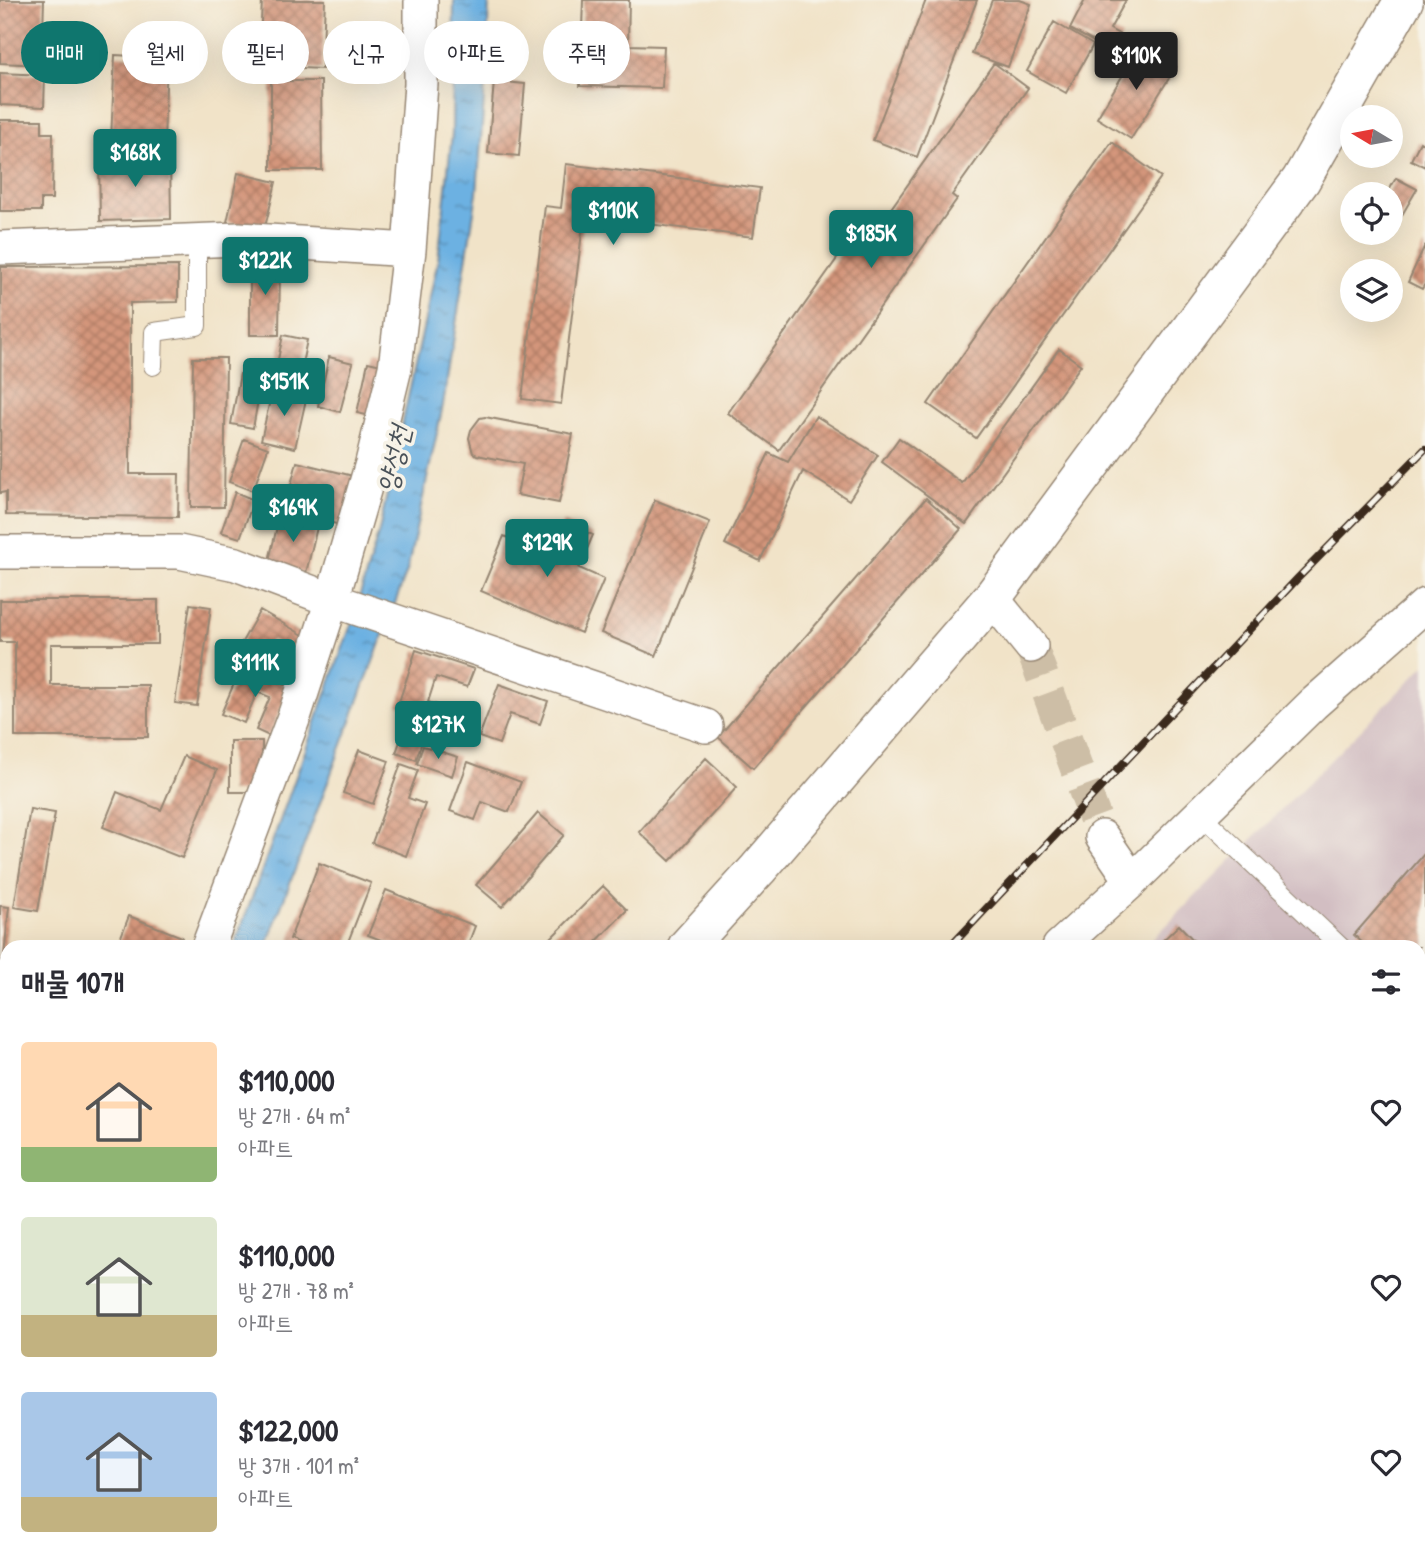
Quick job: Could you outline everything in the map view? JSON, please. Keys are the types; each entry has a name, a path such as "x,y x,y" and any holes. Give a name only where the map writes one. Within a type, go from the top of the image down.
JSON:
{"main road":[{"path":"693,940 992,598 1301,180 1404,0"}],"street":[{"path":"211,940 338,601 395,368 409,250 421,84 421,0"},
{"path":"0,248 239,239 409,250"},
{"path":"0,552 179,552 236,564 706,726"},
{"path":"992,598 1031,646"},
{"path":"1067,940 1132,881 1312,704 1425,605"},
{"path":"1102,838 1132,881"}],"lane":[{"path":"153,366 154,331 197,326 197,241"},
{"path":"1199,813 1334,940"}],"shaded area":[{"path":"1425,665 1425,940 1152,940"}],"water":[{"path":"454,0 489,0 488,21 454,21"},
{"path":"453,84 485,84 477,193 443,405 407,571 269,940 237,940 351,625 379,531 438,260 452,134"}],"building":[{"path":"0,0 44,0 43,21 21,21 21,64 0,63"},
{"path":"262,0 325,0 322,69 309,68 309,21 261,21"},
{"path":"583,0 629,0 629,21 582,21"},
{"path":"926,0 977,0 917,157 873,140"},
{"path":"992,0 1020,0 1031,4 1008,67 972,54"},
{"path":"1085,0 1126,0 1110,29 1122,36 1114,53 1070,29"},
{"path":"1054,22 1093,45 1066,93 1027,71"},
{"path":"630,45 664,46 662,88 580,86 630,84"},
{"path":"1141,45 1176,67 1131,139 1097,118"},
{"path":"115,55 122,55 122,84 166,84 164,142 111,139"},
{"path":"994,63 1028,88 952,195 957,199 779,450 728,413 853,236 865,245"},
{"path":"0,73 21,74 21,84 45,84 44,107 0,105"},
{"path":"309,81 321,81 322,170 271,170 271,84 309,84"},
{"path":"494,84 525,84 519,156 488,153"},
{"path":"0,120 42,120 42,133 53,133 52,199 41,199 41,211 0,211"},
{"path":"1112,142 1161,177 976,438 928,404"},
{"path":"1420,142 1425,145 1425,167 1411,160"},
{"path":"170,157 171,219 100,221 99,158"},
{"path":"566,164 760,188 753,237 584,216 561,404 522,399 545,206 561,208"},
{"path":"238,173 276,182 264,231 227,222"},
{"path":"1396,178 1417,189 1403,213 1403,182 1394,182"},
{"path":"1425,245 1425,284 1422,289 1408,282"},
{"path":"250,260 280,260 279,335 250,335"},
{"path":"178,266 178,302 130,303 130,474 179,474 178,517 6,515 6,492 0,493 1,267"},
{"path":"283,335 307,340 298,383 274,379"},
{"path":"1059,349 1081,365 966,524 882,462 899,438 962,483"},
{"path":"329,357 353,363 340,412 318,406"},
{"path":"193,358 226,358 224,507 191,507"},
{"path":"368,362 390,367 380,418 357,413"},
{"path":"240,374 262,378 253,428 231,424"},
{"path":"273,387 307,395 295,448 261,440"},
{"path":"816,416 878,455 849,500 803,471 760,561 725,544 769,453 788,462"},
{"path":"480,418 573,434 559,503 517,495 523,464 473,453 469,438 471,430"},
{"path":"244,439 268,448 253,491 229,482"},
{"path":"297,462 357,477 345,526 320,520 328,489 314,485 307,514 285,508"},
{"path":"235,492 254,500 240,538 221,532"},
{"path":"926,498 961,529 753,768 718,737"},
{"path":"655,500 710,522 656,656 601,633"},
{"path":"280,514 318,523 306,573 268,565"},
{"path":"563,522 593,535 579,568 604,579 581,633 481,591 504,536 549,555"},
{"path":"0,600 158,600 158,644 51,644 51,685 148,685 148,737 15,737 15,642 0,642"},
{"path":"190,604 211,607 197,706 175,703"},
{"path":"260,610 303,635 293,652 271,640 256,668 234,656"},
{"path":"416,650 474,669 467,687 436,677 428,702 456,711 449,734 427,726 416,760 396,753 411,709 398,705"},
{"path":"241,667 290,687 269,736 256,730 270,697 257,692 244,723 221,714"},
{"path":"499,684 548,701 540,724 510,714 499,744 479,737"},
{"path":"230,741 262,741 262,792 230,792"},
{"path":"423,746 458,757 452,776 417,764"},
{"path":"359,750 389,761 373,804 343,793"},
{"path":"184,756 217,770 182,858 103,827 117,792 161,810"},
{"path":"706,758 737,787 670,861 639,832"},
{"path":"468,762 521,782 509,812 482,802 475,820 450,811"},
{"path":"401,764 418,770 408,798 425,804 406,856 372,843"},
{"path":"30,809 55,813 38,911 14,907"},
{"path":"538,813 564,835 502,907 476,885"},
{"path":"1425,853 1425,940 1359,940 1354,935"},
{"path":"319,863 371,883 349,940 290,939"},
{"path":"603,886 627,910 598,940 549,940"},
{"path":"386,890 475,926 470,940 381,940 368,935"},
{"path":"0,906 9,907 6,940 0,940"},
{"path":"129,916 182,937 181,940 120,940"},
{"path":"1179,925 1193,940 1163,940"}],"tunnel":[{"path":"1031,646 1102,837"}],"railway":[{"path":"957,940 1297,579 1425,449"}],"water label":[{"name":"양성천","path":"393,459"}]}
